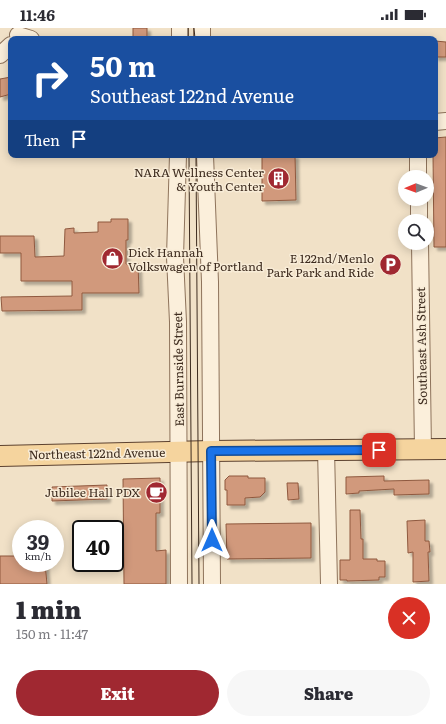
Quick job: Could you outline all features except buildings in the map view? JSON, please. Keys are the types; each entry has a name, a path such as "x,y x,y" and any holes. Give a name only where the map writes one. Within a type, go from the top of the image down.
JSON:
{"main road":[{"name":"Northeast 122nd Avenue","path":"0,456 326,449 446,450"}],"street":[{"path":"0,55 8,47"},
{"name":"East Burnside Street","path":"178,158 175,215 175,257 178,322 212,584"},
{"name":"East Burnside Street","path":"179,584 195,451 210,282 205,158"},
{"path":"418,158 418,170"},
{"name":"Southeast Ash Street","path":"420,250 423,450"},
{"path":"326,449 329,584"}],"tram line":[{"path":"188,28 188,36"},
{"path":"194,28 195,36"},
{"path":"189,158 192,584"},
{"path":"196,158 199,584"}],"place":[{"name":"NARA Wellness Center & Youth Center","path":"279,179"},
{"name":"Dick Hannah Volkswagen of Portland","path":"112,259"},
{"name":"E 122nd/Menlo Park Park and Ride","path":"390,265"},
{"name":"Jubilee Hall PDX","path":"156,492"}],"route":[{"path":"212,540 211,451 326,449 379,450"}]}
